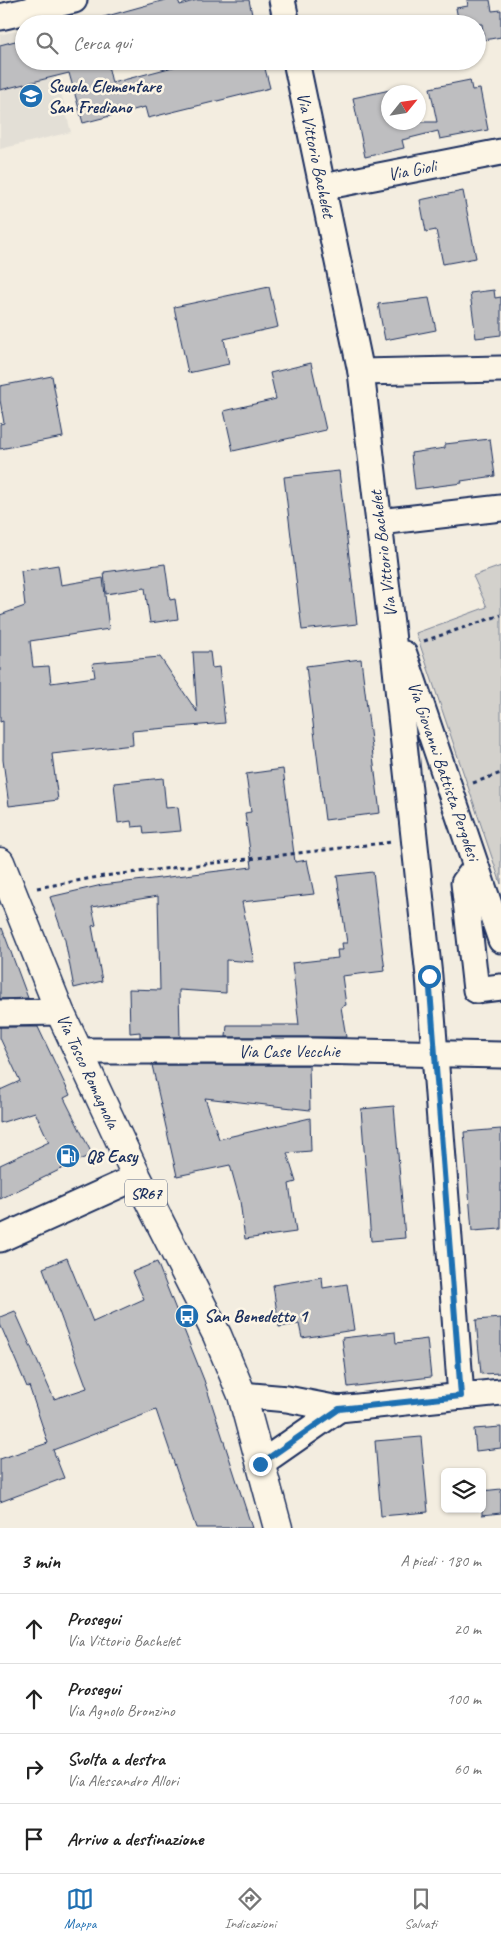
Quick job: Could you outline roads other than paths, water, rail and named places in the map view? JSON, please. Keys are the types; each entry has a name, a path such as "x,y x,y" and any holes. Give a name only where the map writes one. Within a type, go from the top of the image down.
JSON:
{"main road":[{"name":"Via Tosco Romagnola","path":"0,862 60,1012 137,1177 217,1335 242,1395 278,1528"}],"street":[{"path":"0,17 74,0"},
{"path":"282,0 286,15"},
{"name":"Via Vittorio Bachelet","path":"298,70 361,372 379,522 397,640 414,839 429,976 461,1396"},
{"name":"Via Gioli","path":"323,188 501,152"},
{"path":"361,372 501,369"},
{"path":"379,522 501,508"},
{"name":"Via Giovanni Battista Pergolesi","path":"397,640 451,791 501,940"},
{"path":"476,867 464,883 476,990 501,987"},
{"path":"0,1013 60,1012"},
{"name":"Via Case Vecchie","path":"78,1050 501,1055"},
{"path":"0,1239 137,1177"},
{"path":"242,1395 287,1399 339,1409 501,1392"},
{"path":"260,1464 339,1409"}],"place":[{"name":"Scuola Elementare San Frediano","path":"31,96"},
{"name":"Q8 Easy","path":"68,1156"},
{"name":"San Benedetto 1","path":"187,1316"}]}
